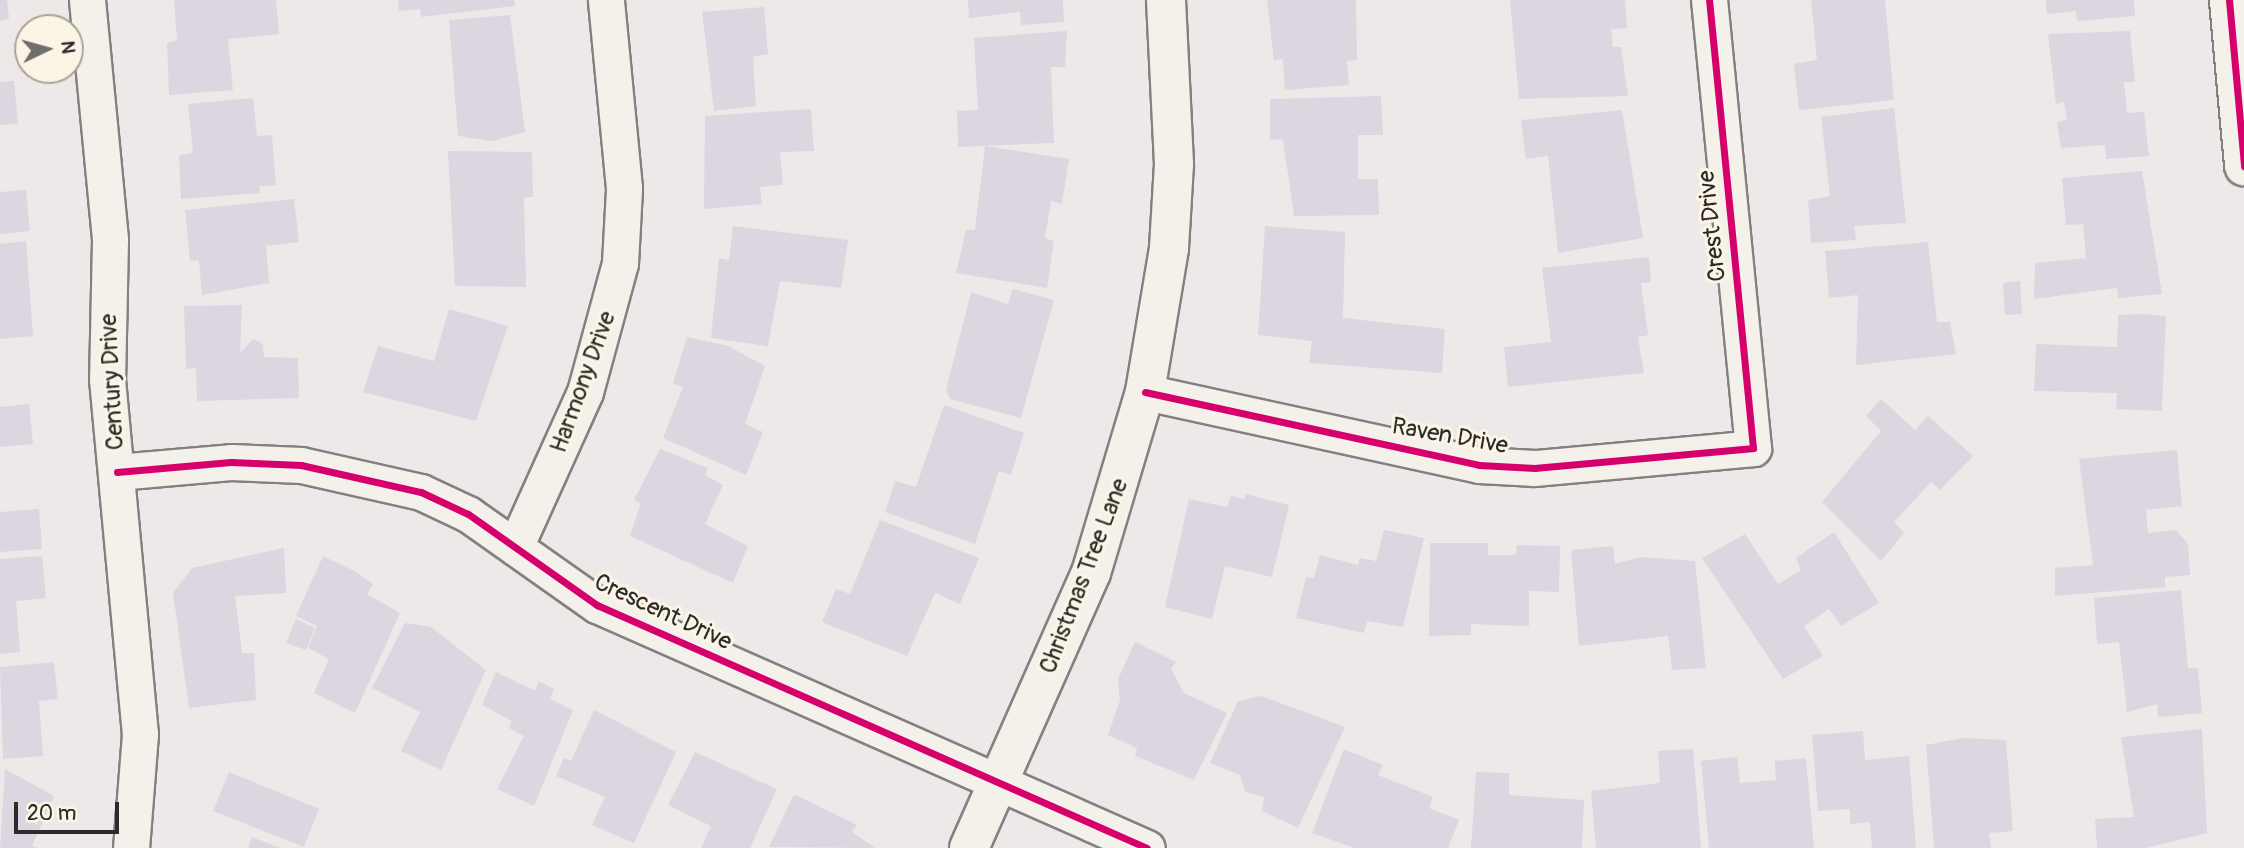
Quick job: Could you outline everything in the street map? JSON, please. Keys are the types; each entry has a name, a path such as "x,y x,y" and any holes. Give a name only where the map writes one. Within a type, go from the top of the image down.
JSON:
{"street":[{"name":"Century Drive","path":"87,0 110,240 107,379 140,734 131,848"},
{"name":"Harmony Drive","path":"515,547 585,392 607,329 620,263 624,188 607,0"},
{"name":"Christmas Tree Lane","path":"969,848 1091,573 1146,392 1169,248 1174,164 1166,0"},
{"name":"Crest Drive","path":"1709,0 1752,448"},
{"path":"2229,0 2244,166"},
{"name":"Raven Drive","path":"1146,392 1479,465 1535,468 1752,448"},
{"name":"Crescent Drive","path":"117,472 231,462 367,475 468,514 597,605 997,786 1147,848"}],"building":[{"path":"0,0 7,0 9,18 0,21"},
{"path":"174,0 276,0 279,34 228,39 233,90 169,95 167,43 177,40"},
{"path":"398,0 514,0 515,6 421,17 420,9 399,11"},
{"path":"968,0 1063,0 1064,22 1021,25 1020,12 969,18"},
{"path":"1267,0 1356,0 1357,60 1347,61 1349,85 1285,90 1283,59 1274,60"},
{"path":"1510,0 1625,0 1627,28 1611,29 1613,47 1621,47 1628,96 1519,99"},
{"path":"1811,0 1885,0 1894,100 1799,110 1794,64 1817,60"},
{"path":"2046,0 2134,0 2135,16 2077,21 2076,11 2047,14"},
{"path":"764,7 768,54 753,57 756,106 714,111 702,12"},
{"path":"510,15 525,132 492,141 458,136 449,20"},
{"path":"1067,31 1065,67 1051,67 1054,143 958,147 957,111 978,110 974,38"},
{"path":"2130,31 2135,82 2124,82 2127,113 2144,112 2149,156 2106,159 2105,145 2061,148 2057,122 2067,120 2064,102 2056,104 2048,34"},
{"path":"14,81 18,124 0,125 0,82"},
{"path":"1381,96 1383,135 1358,135 1358,179 1378,179 1379,215 1294,216 1283,140 1270,139 1270,99"},
{"path":"253,98 257,136 272,135 276,185 259,186 260,193 181,199 179,155 193,153 188,104"},
{"path":"1894,108 1906,223 1854,226 1856,240 1811,243 1808,200 1830,196 1821,117"},
{"path":"811,109 814,151 780,152 783,185 760,187 762,204 704,209 705,116"},
{"path":"1622,110 1643,238 1558,253 1548,156 1526,159 1521,120"},
{"path":"985,146 1069,159 1062,204 1051,201 1045,238 1054,241 1047,288 956,273 966,230 975,230"},
{"path":"448,151 532,152 533,197 524,197 526,287 455,286"},
{"path":"2142,171 2162,294 2118,298 2117,288 2034,299 2035,263 2086,258 2083,224 2066,225 2062,178"},
{"path":"26,190 30,231 0,234 0,192"},
{"path":"294,199 299,242 266,246 269,283 202,295 199,260 190,261 185,210"},
{"path":"733,226 848,240 841,288 780,281 768,346 711,338 719,258 729,260"},
{"path":"1265,226 1345,232 1343,318 1445,329 1442,373 1309,363 1312,341 1258,335"},
{"path":"26,241 33,336 0,339 0,244"},
{"path":"1928,242 1937,322 1950,322 1956,354 1856,365 1858,295 1829,298 1825,251"},
{"path":"1649,257 1651,282 1641,283 1648,335 1638,337 1644,373 1508,387 1504,347 1551,342 1542,268"},
{"path":"2020,281 2022,314 2005,315 2003,283"},
{"path":"1013,289 1054,300 1021,418 950,399 946,390 971,292 1008,304"},
{"path":"242,305 240,353 253,339 263,344 264,357 298,358 299,398 197,401 196,368 186,369 184,306"},
{"path":"449,309 508,326 476,421 363,392 378,346 434,361"},
{"path":"2118,315 2166,316 2162,411 2116,409 2117,393 2034,391 2036,344 2117,347"},
{"path":"687,337 728,346 765,366 745,424 763,432 746,475 663,438 683,387 673,383"},
{"path":"1881,399 1915,430 1928,416 1973,456 1940,490 1931,482 1894,522 1904,533 1881,561 1822,502 1881,431 1866,416"},
{"path":"29,404 33,444 0,447 0,407"},
{"path":"944,405 1024,433 1011,475 999,471 975,544 885,512 895,481 916,487"},
{"path":"660,449 708,468 705,475 723,485 705,524 748,546 733,583 630,536 641,503 634,500"},
{"path":"2177,450 2182,506 2146,510 2148,533 2176,530 2188,544 2190,575 2165,577 2165,587 2055,596 2055,568 2093,565 2079,459"},
{"path":"1246,494 1289,505 1272,577 1225,566 1212,619 1165,607 1189,499 1227,507 1231,496 1244,499"},
{"path":"39,509 42,549 0,552 0,512"},
{"path":"880,520 979,558 960,604 935,593 907,656 822,622 836,589 850,594"},
{"path":"1384,530 1424,538 1403,627 1367,621 1364,633 1296,618 1306,577 1314,578 1320,555 1358,565 1360,558 1376,561"},
{"path":"1834,532 1879,603 1841,626 1829,609 1804,626 1823,656 1783,679 1702,558 1745,534 1778,584 1801,570 1796,558"},
{"path":"1430,543 1488,543 1488,555 1516,555 1517,545 1560,546 1559,592 1529,591 1529,626 1471,624 1471,635 1429,636"},
{"path":"1613,546 1615,564 1640,557 1695,561 1706,668 1672,670 1668,636 1579,646 1571,550"},
{"path":"284,548 286,593 235,596 242,653 254,653 256,700 189,708 173,593 192,568"},
{"path":"42,556 46,598 16,601 20,652 0,654 0,559"},
{"path":"323,556 356,572 373,584 367,594 400,613 355,713 314,693 329,659 308,648 317,626 296,616"},
{"path":"2181,590 2188,668 2198,668 2202,713 2158,717 2157,704 2127,712 2119,642 2097,644 2094,598"},
{"path":"296,619 315,628 306,650 286,643"},
{"path":"405,623 431,627 486,670 441,770 401,751 420,712 372,688"},
{"path":"1135,642 1176,662 1171,669 1184,693 1227,713 1194,780 1135,756 1137,748 1108,735 1120,700 1118,679"},
{"path":"54,662 58,699 39,701 43,756 3,759 0,667"},
{"path":"496,672 535,691 539,681 554,689 550,699 573,710 534,806 497,789 524,736 509,728 512,721 482,705"},
{"path":"1261,696 1345,727 1298,828 1262,811 1264,797 1245,792 1240,775 1210,763 1238,701"},
{"path":"594,710 676,752 634,843 592,825 605,797 556,776 564,758 571,761"},
{"path":"2202,729 2207,833 2145,848 2097,848 2095,819 2134,817 2121,737"},
{"path":"1863,731 1865,760 1909,756 1916,848 1872,848 1870,822 1850,824 1850,809 1818,811 1812,735"},
{"path":"1964,738 2006,740 2013,831 1989,833 1991,848 1934,848 1926,745"},
{"path":"1344,749 1383,765 1378,775 1433,797 1429,808 1459,820 1448,848 1354,848 1312,833"},
{"path":"1693,749 1701,848 1596,848 1591,791 1660,783 1658,751"},
{"path":"695,752 777,789 750,848 701,848 711,826 668,805"},
{"path":"1737,757 1740,783 1776,780 1775,761 1806,758 1814,848 1709,848 1701,761"},
{"path":"5,769 54,796 32,846 37,848 0,848"},
{"path":"229,772 319,809 304,847 213,811"},
{"path":"1476,772 1509,773 1509,795 1584,800 1582,848 1471,848"},
{"path":"794,794 857,825 852,832 875,848 769,847"},
{"path":"252,837 280,848 248,848"}],"cycle path":[{"path":"1145,392 1479,465 1535,468 1753,448 1709,0"},
{"path":"2229,0 2244,166"},
{"path":"117,472 231,462 301,465 421,492 468,514 597,605 1147,848"}]}
